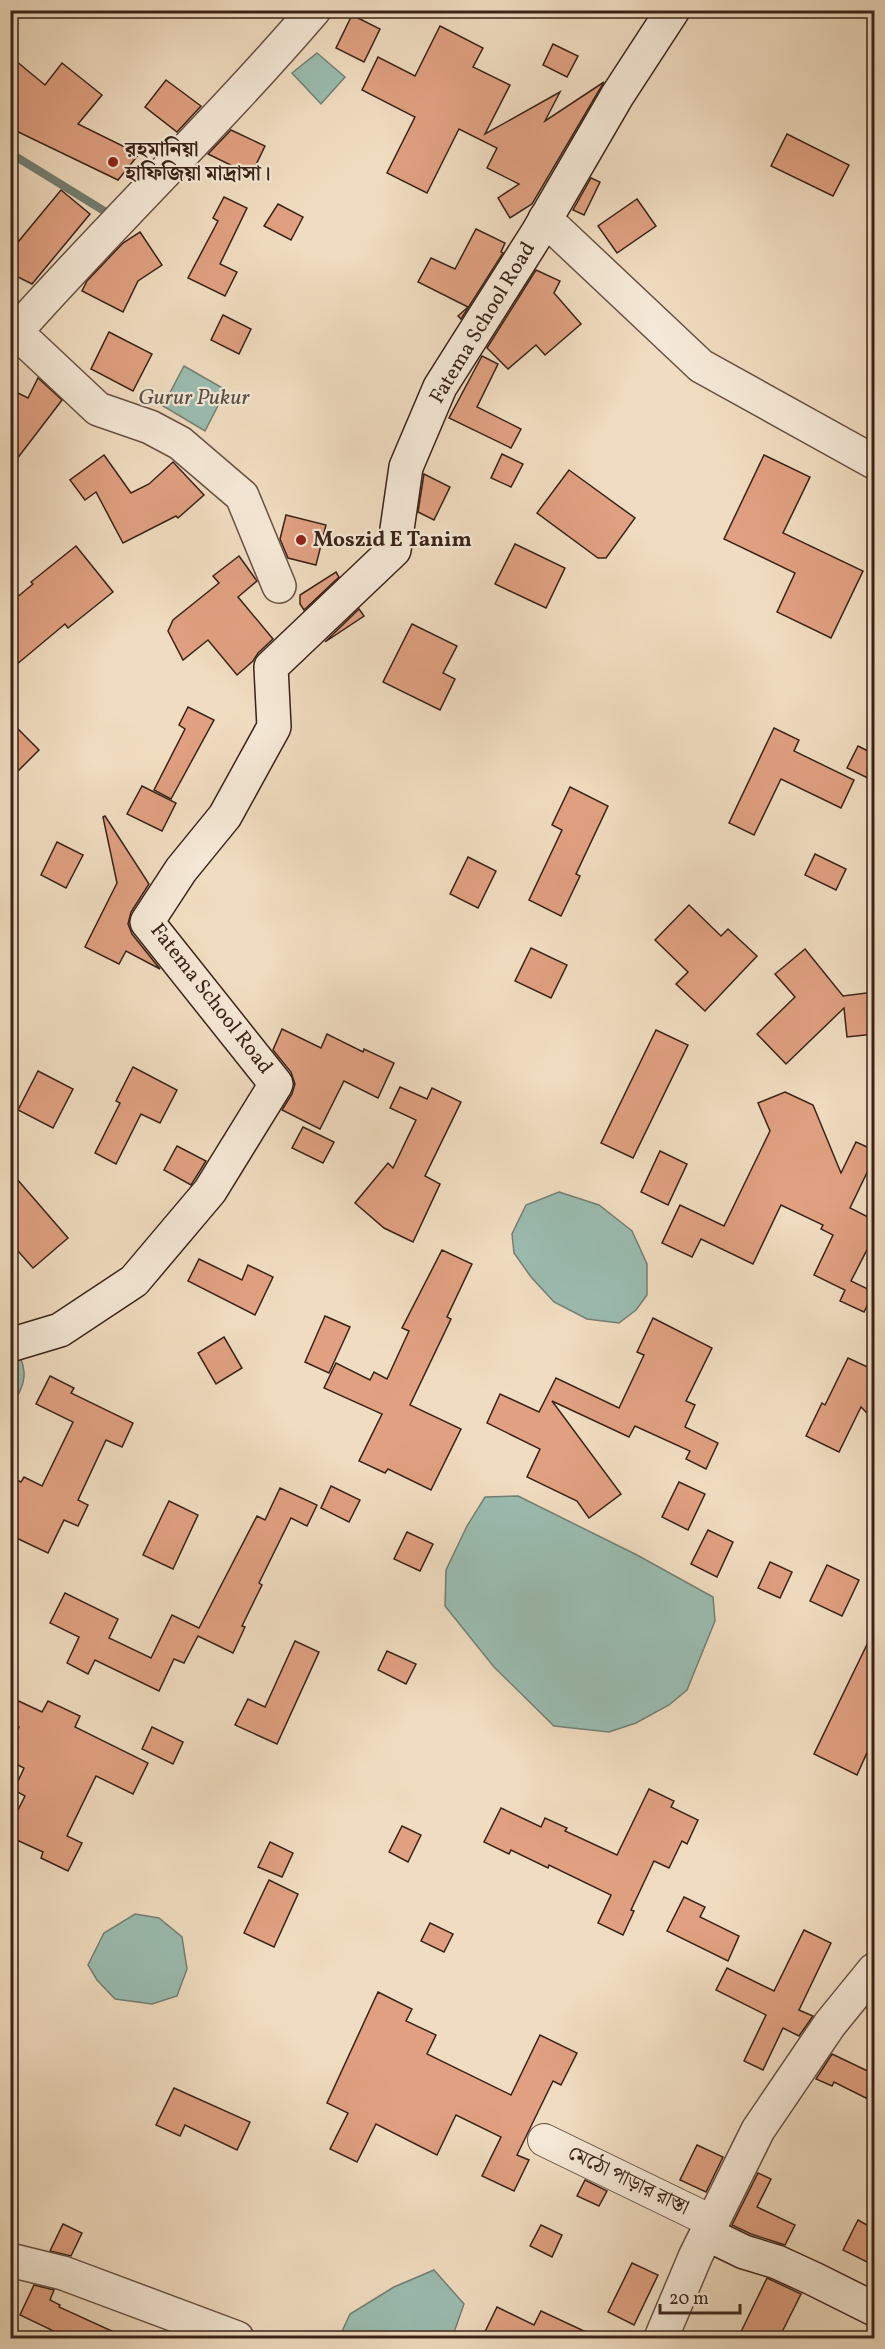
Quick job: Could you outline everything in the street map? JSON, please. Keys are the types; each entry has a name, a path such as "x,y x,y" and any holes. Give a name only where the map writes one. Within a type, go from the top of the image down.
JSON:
{"street":[{"path":"279,586 242,496 180,443 150,427 98,409 13,335 58,284 257,76 314,10"},
{"name":"Fatema School Road","path":"10,1345 60,1330 134,1281 210,1191 276,1084 147,922 181,870 225,816 274,727 271,667 394,550 406,467 440,387 546,219 617,96 672,10"},
{"path":"546,219 701,366 874,462"},
{"path":"661,2338 710,2228 758,2130 830,2024 874,1970"},
{"name":"মেঠো পাড়ার রাস্তা","path":"544,2140 710,2228"},
{"path":"710,2228 744,2252 777,2262 814,2278 874,2309"},
{"path":"10,2260 63,2273 223,2336"}],"water":[{"path":"317,53 345,77 321,104 292,73"},
{"name":"Gurur Pukur","path":"184,366 226,390 205,431 163,406"},
{"path":"559,1192 599,1205 632,1231 647,1264 647,1295 636,1310 619,1323 587,1319 554,1302 531,1277 514,1253 512,1234 526,1205"},
{"path":"11,1341 21,1358 24,1374 21,1389 11,1406"},
{"path":"518,1496 637,1555 713,1597 715,1621 687,1690 669,1705 636,1723 609,1732 554,1726 494,1667 445,1606 446,1570 467,1526 485,1497"},
{"path":"135,1914 159,1918 182,1937 187,1969 177,1996 152,2004 115,1999 97,1980 88,1965 104,1933"},
{"path":"434,2270 464,2304 452,2338 339,2338 350,2314 394,2287"}],"building":[{"path":"352,15 380,29 364,62 336,48"},
{"path":"440,26 483,48 473,67 510,85 485,134 560,92 545,121 604,82 532,204 510,218 498,198 519,184 487,168 497,148 459,129 427,193 387,173 415,117 362,90 378,57 415,76"},
{"path":"553,44 578,56 567,77 543,65"},
{"path":"10,56 45,85 62,63 102,95 78,124 139,154 118,180 10,128"},
{"path":"166,80 201,106 177,132 145,107"},
{"path":"231,130 265,146 251,175 208,154"},
{"path":"787,134 849,165 833,196 771,166"},
{"path":"591,178 600,182 584,215 573,210"},
{"path":"61,190 90,214 32,284 10,273 10,239 18,242"},
{"path":"224,197 247,208 220,264 237,272 225,296 188,278 218,221 213,218"},
{"path":"637,199 656,226 617,253 598,226"},
{"path":"278,204 303,217 291,240 264,226"},
{"path":"476,229 505,243 501,252 503,253 461,319 458,316 468,307 418,282 431,258 455,269"},
{"path":"140,232 162,265 138,281 123,312 82,291 87,281 123,243"},
{"path":"536,270 560,281 554,293 581,324 545,355 536,345 508,369 487,348"},
{"path":"223,315 251,329 239,354 211,340"},
{"path":"109,332 152,354 133,391 91,369"},
{"path":"482,356 498,364 477,407 521,429 511,448 449,418"},
{"path":"38,378 62,400 10,468 10,389 28,398"},
{"path":"502,454 523,464 511,487 491,478"},
{"path":"104,455 131,493 149,484 173,462 204,495 178,518 176,516 123,543 96,492 85,500 70,480"},
{"path":"764,455 810,477 783,533 863,571 831,638 777,612 795,573 724,539"},
{"path":"569,470 635,518 606,558 598,558 537,513"},
{"path":"424,474 450,487 434,520 418,512"},
{"name":"Moszid E Tanim","path":"286,515 326,525 316,565 288,558 280,539"},
{"path":"515,544 565,568 546,608 495,584"},
{"path":"76,546 113,592 68,628 65,624 10,670 10,603 33,584 31,582"},
{"path":"239,556 257,581 238,597 273,639 237,675 208,640 183,660 168,631 173,620 219,583 213,576"},
{"path":"336,572 339,577 304,610 300,604 300,595"},
{"path":"359,609 364,616 325,642"},
{"path":"412,624 457,646 443,673 455,679 440,710 383,682"},
{"path":"188,707 214,720 171,799 154,790 185,729 179,725"},
{"path":"10,721 39,750 10,779"},
{"path":"774,728 799,740 794,751 854,780 841,808 781,779 754,835 729,823"},
{"path":"858,746 874,754 874,781 847,768"},
{"path":"142,786 176,803 162,831 127,814"},
{"path":"570,787 608,806 576,874 580,876 561,916 529,900 562,830 552,825"},
{"path":"105,816 149,884 131,912 128,924 132,934 160,969 126,951 119,964 85,947 117,883 103,817"},
{"path":"57,842 83,855 66,888 41,875"},
{"path":"815,854 846,869 836,890 805,875"},
{"path":"468,857 496,871 478,908 450,894"},
{"path":"689,905 721,936 728,929 757,956 705,1011 676,984 688,972 655,940"},
{"path":"531,948 567,965 551,998 515,981"},
{"path":"805,949 843,996 874,992 874,1034 847,1037 844,1008 786,1064 757,1034 795,997 775,974"},
{"path":"282,1029 321,1048 327,1034 363,1052 364,1049 394,1063 378,1098 344,1081 320,1129 282,1110 295,1084 291,1072 273,1050"},
{"path":"656,1030 688,1045 633,1158 601,1143"},
{"path":"133,1067 177,1090 160,1123 141,1114 116,1164 95,1153 120,1103 116,1101"},
{"path":"38,1071 73,1089 53,1128 18,1110"},
{"path":"400,1087 427,1099 432,1088 461,1102 425,1176 440,1184 413,1242 384,1228 355,1203 388,1163 393,1168 416,1120 390,1108"},
{"path":"785,1092 813,1105 841,1173 856,1142 874,1150 874,1158 850,1208 874,1220 874,1236 851,1281 874,1292 864,1312 840,1301 845,1290 814,1275 833,1235 821,1229 823,1225 781,1205 753,1264 701,1239 692,1257 662,1243 680,1205 724,1226 770,1131 758,1103"},
{"path":"303,1127 334,1142 323,1163 292,1148"},
{"path":"177,1146 206,1161 191,1185 164,1170"},
{"path":"660,1151 687,1164 668,1205 641,1192"},
{"path":"10,1171 68,1238 33,1268 10,1242"},
{"path":"442,1250 472,1264 447,1317 451,1319 410,1405 461,1429 431,1490 388,1469 385,1473 359,1461 382,1414 324,1388 336,1363 370,1380 374,1372 387,1379 409,1331 402,1328"},
{"path":"199,1259 242,1280 248,1265 273,1277 255,1315 188,1281"},
{"path":"325,1316 350,1327 329,1373 305,1362"},
{"path":"653,1318 712,1348 686,1401 695,1405 685,1427 718,1443 706,1469 686,1459 690,1451 635,1426 629,1437 552,1401 621,1494 589,1518 577,1501 527,1477 540,1449 487,1423 500,1394 539,1412 556,1378 619,1408 644,1355 637,1352"},
{"path":"224,1337 242,1368 216,1384 198,1353"},
{"path":"848,1358 874,1370 874,1420 861,1407 839,1452 806,1436 822,1403 825,1405"},
{"path":"50,1376 74,1388 71,1393 133,1423 122,1447 106,1440 78,1500 88,1505 78,1526 64,1520 48,1553 10,1535 10,1477 21,1482 24,1477 42,1486 73,1422 36,1404"},
{"path":"679,1482 705,1494 688,1530 662,1517"},
{"path":"331,1486 360,1500 349,1522 321,1508"},
{"path":"280,1488 317,1505 307,1526 291,1518 259,1583 262,1585 242,1626 245,1627 233,1653 198,1636 184,1663 174,1659 159,1691 95,1660 88,1674 67,1663 79,1637 50,1623 65,1593 118,1619 109,1638 151,1658 172,1615 199,1628 257,1516 265,1520"},
{"path":"169,1501 198,1515 173,1569 143,1555"},
{"path":"708,1530 733,1542 717,1577 691,1564"},
{"path":"407,1532 433,1544 420,1571 394,1559"},
{"path":"770,1562 792,1572 780,1598 758,1588"},
{"path":"827,1565 859,1580 842,1616 810,1601"},
{"path":"874,1630 874,1737 857,1775 814,1754"},
{"path":"295,1641 319,1652 277,1744 235,1725 248,1699 265,1707"},
{"path":"387,1651 416,1664 406,1684 378,1670"},
{"path":"10,1697 42,1712 48,1701 80,1716 75,1727 148,1763 133,1794 96,1776 67,1836 82,1843 68,1871 41,1858 43,1852 10,1837 10,1826 25,1796 14,1790 24,1768 10,1761 10,1745 19,1727 10,1722"},
{"path":"152,1727 183,1742 173,1764 142,1749"},
{"path":"649,1789 674,1801 671,1807 698,1820 687,1844 682,1841 669,1868 654,1861 631,1910 634,1911 623,1935 598,1923 611,1895 549,1865 548,1868 511,1850 509,1854 484,1842 501,1808 541,1827 545,1818 567,1828 565,1831 617,1855"},
{"path":"402,1826 421,1835 408,1862 389,1852"},
{"path":"270,1842 293,1853 282,1877 258,1867"},
{"path":"269,1880 298,1894 274,1947 244,1933"},
{"path":"684,1897 705,1907 700,1917 739,1936 728,1961 667,1931"},
{"path":"430,1923 453,1934 444,1952 421,1941"},
{"path":"804,1930 831,1943 799,2010 813,2016 799,2036 783,2028 763,2070 744,2061 766,2015 716,1990 727,1968 774,1991"},
{"path":"378,1992 412,2009 406,2021 436,2035 427,2054 511,2095 540,2035 577,2053 561,2085 553,2081 517,2155 529,2160 514,2191 482,2176 501,2137 456,2115 437,2155 376,2124 357,2162 330,2149 348,2113 327,2103"},
{"path":"832,2054 874,2074 874,2102 834,2082 832,2086 816,2079"},
{"path":"174,2088 250,2122 237,2150 185,2125 180,2136 156,2125"},
{"path":"697,2145 723,2157 706,2192 680,2180"},
{"path":"758,2173 771,2179 757,2207 795,2225 785,2245 732,2225"},
{"path":"585,2180 607,2191 599,2206 577,2196"},
{"path":"858,2220 874,2229 874,2246 867,2262 843,2250"},
{"path":"63,2224 82,2233 71,2256 50,2251"},
{"path":"541,2225 562,2235 552,2257 530,2246"},
{"path":"632,2263 658,2275 634,2325 608,2312"},
{"path":"767,2278 801,2294 779,2338 738,2338"},
{"path":"34,2285 54,2290 50,2300 60,2305 59,2307 127,2338 68,2338 20,2315"},
{"path":"497,2307 534,2325 541,2311 599,2338 482,2338"}],"waterway":[{"path":"10,153 114,217"}],"place":[{"name":"রহমানিয়া হাফিজিয়া মাদ্রাসা।","path":"113,162"},
{"name":"Moszid E Tanim","path":"301,540"}]}
